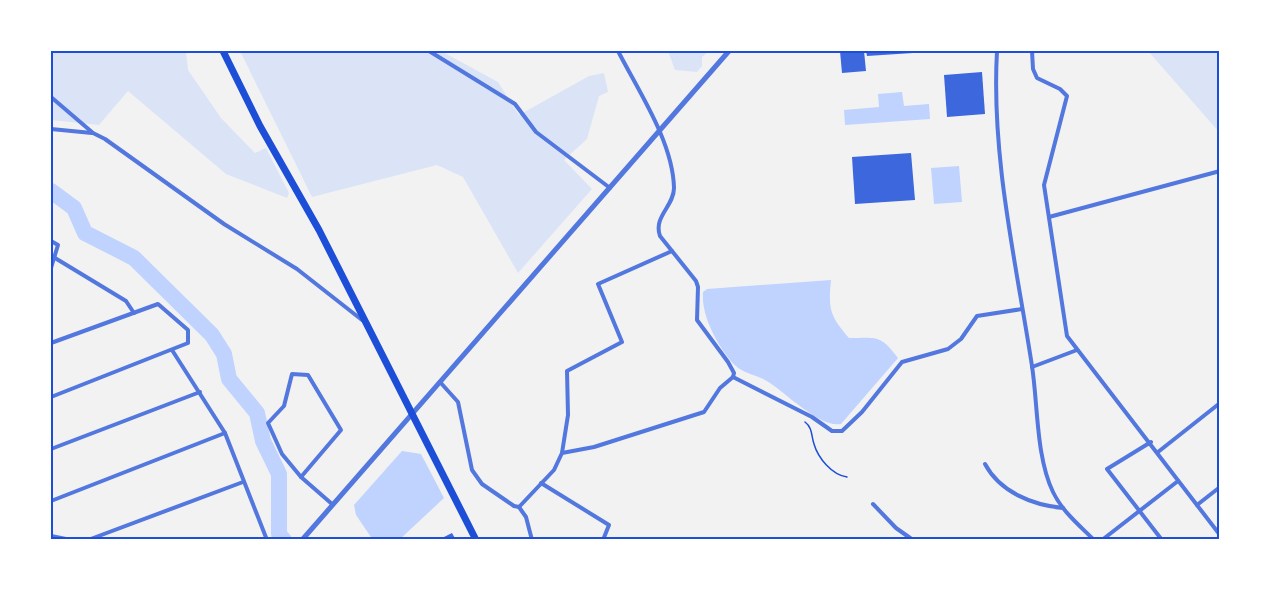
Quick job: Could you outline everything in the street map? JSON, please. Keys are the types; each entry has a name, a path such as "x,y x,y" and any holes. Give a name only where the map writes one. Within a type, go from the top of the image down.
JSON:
{"highway":[{"path":"223,51 260,126 319,230 477,540"}],"street":[{"path":"429,51 515,104 536,132 610,188"},
{"path":"562,453 594,447 704,412 720,388 733,377 734,372 697,320 696,281 658,231 660,221 674,191 671,159 618,51"},
{"path":"302,540 412,411 729,51"},
{"path":"997,51 997,106 1005,201 1032,367 1044,463 1052,491 1063,508 1094,540"},
{"path":"1032,51 1036,78 1060,89 1067,96 1044,185 1067,336 1151,441 1220,535"},
{"path":"51,97 93,133 105,139 224,224 297,269 364,322"},
{"path":"51,129 93,133"},
{"path":"1049,217 1220,171"},
{"path":"51,241 58,245 51,268"},
{"path":"519,507 554,470 562,453 568,415 567,371 622,342 598,284 672,251"},
{"path":"55,258 126,301 134,312"},
{"path":"51,343 158,304 188,330 188,343 51,397"},
{"path":"733,377 836,432 846,429 902,362 948,349 961,339 977,316 1022,309"},
{"path":"172,350 225,433 267,540"},
{"path":"1032,367 1077,350"},
{"path":"301,477 341,430 339,421 308,375 292,374 284,406 268,423 282,454 301,477 333,504"},
{"path":"440,381 458,402 472,470 482,484 519,507 526,517 532,540"},
{"path":"51,449 200,392"},
{"path":"1158,452 1220,403"},
{"path":"51,501 225,433"},
{"path":"1151,441 1107,469 1162,540"},
{"path":"985,464 993,478 1036,505 1063,508"},
{"path":"1102,540 1179,481"},
{"path":"88,540 243,482"},
{"path":"541,483 609,525 603,540"},
{"path":"1197,505 1220,487"},
{"path":"873,504 896,528 913,540"},
{"path":"51,536 71,540"}],"path":[{"path":"800,418 810,427 814,445 831,470 847,477"}],"shaded area":[{"path":"51,51 186,51 188,70 221,118 255,153 266,148 289,193 287,198 226,174 128,91 99,125 51,120"},
{"path":"240,51 441,51 498,82 519,115 589,76 604,73 608,92 599,96 587,139 564,160 592,189 518,273 463,177 437,165 312,197"},
{"path":"668,51 709,51 702,57 702,66 697,72 675,70"},
{"path":"1148,51 1220,51 1220,133"}],"water":[{"path":"902,92 904,106 929,104 930,119 845,125 844,110 879,107 878,94"},
{"path":"959,166 962,202 934,204 931,168"},
{"path":"831,280 832,312 849,338 882,341 898,358 841,424 833,424 814,416 770,383 735,365 715,337 704,310 703,301 703,292 707,289"},
{"path":"402,451 421,454 444,498 399,540 373,540 356,515 354,505"}],"building":[{"path":"840,51 864,51 866,71 842,73"},
{"path":"866,51 913,51 913,53 867,56"},
{"path":"982,72 985,114 947,117 944,75"},
{"path":"911,153 915,200 855,204 852,157"},
{"path":"452,533 456,540 438,540"}],"waterway":[{"path":"51,191 74,208 85,233 134,258 212,335 224,354 229,379 257,413 263,441 279,474 279,534 284,540"}]}
